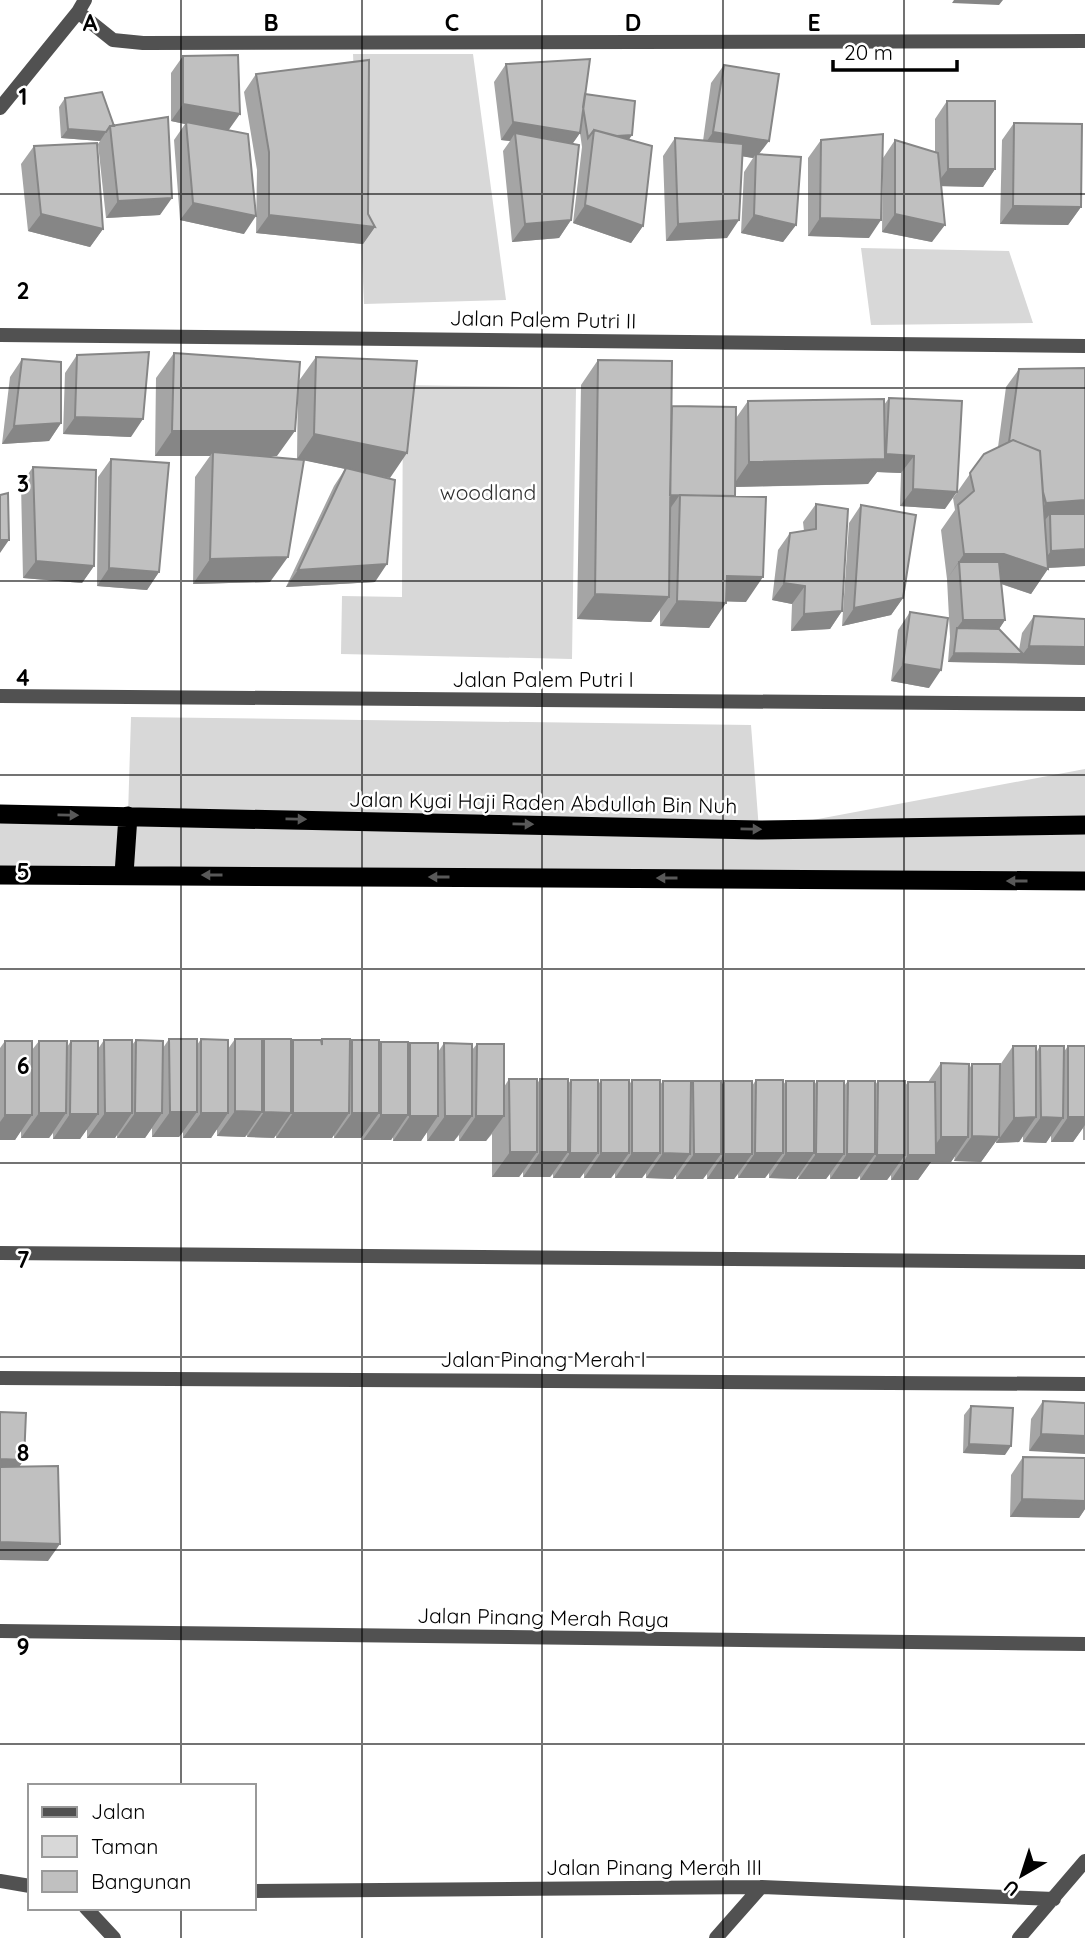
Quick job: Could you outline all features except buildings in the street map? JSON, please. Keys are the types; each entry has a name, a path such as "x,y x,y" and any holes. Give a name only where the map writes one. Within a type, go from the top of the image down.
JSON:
{"highway":[{"name":"Jalan Kyai Haji Raden Abdullah Bin Nuh","path":"0,814 758,830 1085,825"},
{"path":"124,874 128,816"},
{"path":"0,875 1085,881"}],"street":[{"path":"0,108 82,6 113,40 143,43 1085,41"},
{"name":"Jalan Palem Putri II","path":"0,335 1085,346"},
{"name":"Jalan Palem Putri I","path":"0,696 1085,704"},
{"path":"0,1253 1085,1262"},
{"name":"Jalan Pinang Merah I","path":"0,1378 1085,1384"},
{"name":"Jalan Pinang Merah Raya","path":"0,1631 1085,1644"},
{"path":"1019,1938 1085,1861"},
{"path":"0,1881 28,1886"},
{"path":"716,1938 761,1887"},
{"name":"Jalan Pinang Merah III","path":"256,1891 761,1887 1054,1899"},
{"path":"88,1910 114,1938"}],"green space":[{"path":"353,54 473,54 506,300 364,304"},
{"path":"861,248 1009,251 1033,323 871,325"},
{"name":"woodland","path":"403,385 576,388 572,659 341,654 342,596 402,597"},
{"path":"131,717 751,725 759,830 1085,769 1085,880 0,874 0,814 128,815"}]}
